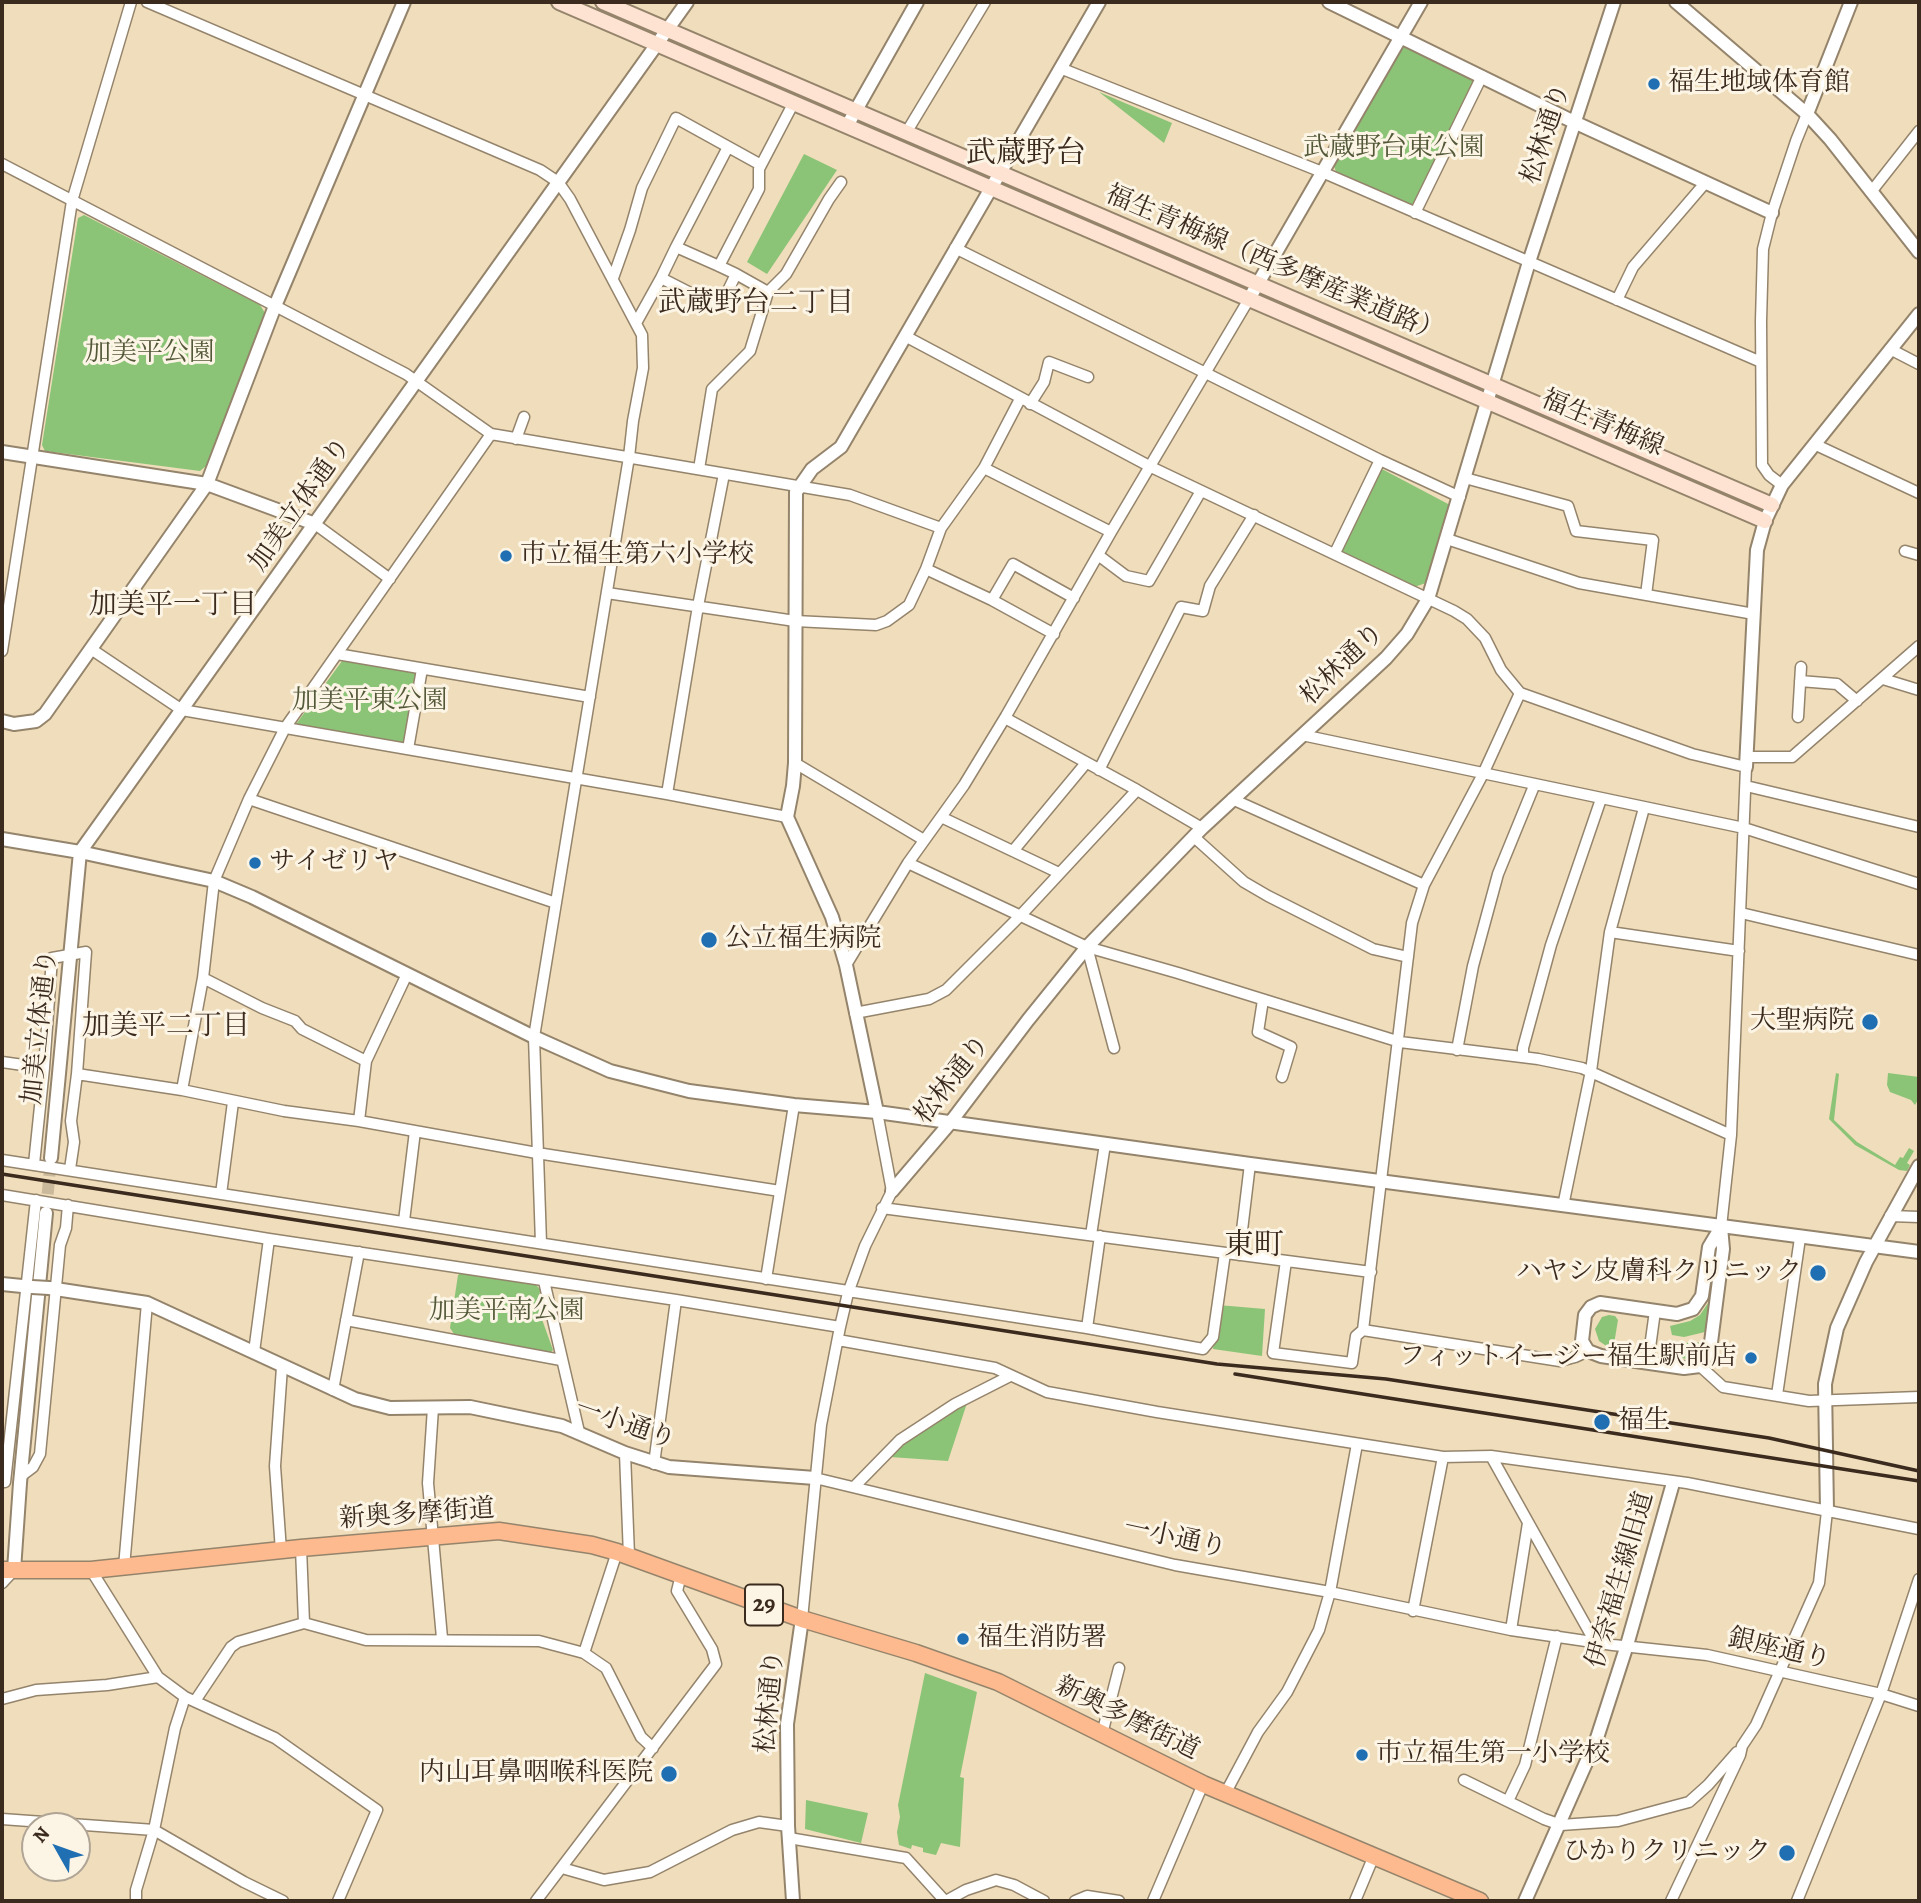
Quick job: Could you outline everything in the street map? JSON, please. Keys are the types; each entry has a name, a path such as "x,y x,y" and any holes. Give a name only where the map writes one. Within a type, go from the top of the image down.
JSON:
{"main road":[{"name":"福生青梅線（西多摩産業道路）","path":"559,2 1421,373"},
{"name":"福生青梅線（西多摩産業道路）","path":"603,2 1772,505"},
{"name":"福生青梅線","path":"1421,373 1765,521"},
{"name":"新奥多摩街道","path":"8,1570 91,1570 499,1531 592,1545 681,1574 802,1619 916,1653 998,1682 1225,1794 1480,1901"}],"street":[{"path":"2,651 72,201 131,2"},
{"path":"147,2 540,170 558,182 570,199 642,335 643,368 534,1037 541,1243"},
{"path":"2,721 14,724 36,720 45,714 207,484 275,306 404,2"},
{"name":"加美立体通り","path":"51,1158 80,852 687,2"},
{"path":"847,127 917,2"},
{"path":"906,133 985,2"},
{"path":"891,1191 846,965 832,917 787,817 795,763 796,492 812,469 841,447 1100,2"},
{"path":"1329,2 1574,122 1772,213"},
{"path":"846,965 908,863 964,785 1005,718 1421,2"},
{"name":"松林通り","path":"793,1901 787,1724 802,1619 821,1425 848,1293 882,1208 891,1191 950,1123 1087,947 1232,799 1386,658 1407,634 1429,599 1530,262 1614,2"},
{"path":"1676,2 1807,114 1919,251"},
{"path":"1782,485 1769,475 1762,465 1763,249 1796,141 1851,2"},
{"path":"1060,68 1322,172 1761,362"},
{"path":"1415,213 1482,76"},
{"path":"719,266 759,189 761,165 793,104"},
{"path":"613,278 642,188 676,118 761,165"},
{"path":"1871,192 1919,131"},
{"path":"636,323 728,147"},
{"path":"2,164 416,381 491,434 850,495 941,528"},
{"path":"699,469 712,389 750,351 768,292 786,274 841,182"},
{"path":"1617,300 1633,267 1706,182"},
{"path":"676,247 736,274 768,292"},
{"path":"955,248 1380,460 1460,497"},
{"path":"661,278 714,305 722,303 736,274"},
{"path":"1700,1366 1710,1350 1723,1248 1721,1227 1731,1135 1757,550 1765,521 1782,485 1919,314"},
{"path":"905,336 1151,467 1454,611 1476,628 1491,648 1501,670 1520,693 1692,754 1746,762 1792,757 1919,646"},
{"path":"1890,349 1919,364"},
{"path":"1030,404 1044,382 1049,362 1088,377"},
{"path":"607,593 795,621 876,625 887,621 909,605 941,528 984,468 1020,399"},
{"path":"516,439 524,417"},
{"path":"182,1090 203,978 214,881 249,799 285,728 491,434"},
{"path":"1814,444 1919,493"},
{"path":"2,452 207,484 315,524 390,579"},
{"path":"1335,553 1380,460"},
{"path":"984,468 1111,532"},
{"path":"667,794 698,606 724,474"},
{"path":"1465,478 1568,506 1576,531 1653,540 1646,595"},
{"path":"1098,555 1126,576 1149,581 1201,491"},
{"path":"1098,769 1181,607 1203,611 1210,586 1254,516"},
{"path":"1447,539 1579,583 1754,614"},
{"path":"1905,551 1919,555"},
{"path":"992,600 1013,564 1074,598"},
{"path":"926,569 992,600 1054,634"},
{"path":"91,649 182,710 787,817"},
{"path":"337,654 590,696"},
{"path":"1798,717 1801,667"},
{"path":"408,749 422,669"},
{"path":"1883,679 1919,690"},
{"path":"1800,681 1837,684 1857,701"},
{"path":"1286,1261 1273,1353 1352,1363 1356,1336 1363,1330 1371,1272 1412,923 1424,884 1483,774 1520,693"},
{"path":"1005,718 1137,790 1198,832 1244,882 1373,949 1408,957"},
{"path":"1302,735 1534,786 1744,828 1919,884"},
{"path":"795,763 924,840"},
{"path":"1013,851 1086,763"},
{"path":"1457,1050 1474,966 1498,874 1534,786"},
{"path":"1746,786 1919,827"},
{"path":"855,1013 929,999 946,990 1021,915 1137,790"},
{"path":"249,799 556,903"},
{"path":"1232,799 1424,884"},
{"path":"1522,1057 1551,945 1601,799"},
{"path":"1563,1206 1591,1071 1610,932 1644,808"},
{"path":"941,817 1059,873"},
{"path":"2,839 80,852 214,881 252,897 534,1037 610,1070 689,1091 794,1105 877,1112 1919,1252"},
{"path":"908,863 1087,947 1400,1042 1522,1057 1591,1071 1731,1135"},
{"path":"1741,913 1919,956"},
{"path":"1610,932 1739,951"},
{"path":"1087,947 1115,1048"},
{"path":"34,1164 51,958 86,952 71,1121 74,1143 70,1169"},
{"path":"359,1121 366,1061 407,974"},
{"path":"203,978 262,1008 295,1021 302,1029 366,1061"},
{"path":"1264,1000 1258,1032 1291,1047 1282,1077"},
{"path":"2,1062 44,1068"},
{"path":"77,1074 537,1153 780,1191"},
{"path":"221,1194 233,1102"},
{"path":"766,1279 794,1105"},
{"path":"404,1221 415,1131"},
{"path":"1087,1328 1105,1144"},
{"path":"2,1160 1087,1328 1203,1349 1213,1337 1226,1253"},
{"path":"1239,1255 1250,1164"},
{"path":"1464,1780 1561,1825 1618,1821 1689,1802 1742,1746 1756,1725 1819,1583 1828,1511 1825,1384 1837,1328 1874,1247 1919,1166"},
{"path":"2,1195 840,1327"},
{"path":"36,1200 29,1287 3,1481 33,1467 40,1454 53,1289 68,1205"},
{"path":"882,1208 1371,1272"},
{"path":"2,1583 8,1570 21,1474 46,1213"},
{"path":"1890,1216 1919,1217"},
{"path":"1721,1227 1709,1247 1702,1296 1698,1303 1685,1313 1600,1303 1591,1307 1585,1315 1581,1332 1582,1341 1588,1351 1601,1356 1684,1368 1700,1366 1723,1387 1810,1401 1919,1397"},
{"path":"1777,1395 1800,1238"},
{"path":"254,1352 269,1239"},
{"path":"332,1390 359,1252"},
{"path":"544,1281 579,1433"},
{"name":"一小通り","path":"2,1284 147,1303 332,1390 390,1408 470,1407 562,1426 625,1453 668,1467 815,1478 1175,1565 1329,1592 1511,1630"},
{"path":"654,1464 676,1300"},
{"path":"124,1567 147,1303"},
{"path":"1648,1362 1654,1311"},
{"path":"346,1320 561,1360"},
{"path":"1363,1330 1560,1361 1588,1351"},
{"path":"838,1340 995,1368 1047,1392 1443,1457 1491,1456 1673,1483"},
{"path":"281,1550 275,1466 282,1367"},
{"path":"854,1487 900,1440 955,1404 1010,1376"},
{"path":"433,1408 428,1483 435,1537 442,1638"},
{"path":"1225,1794 1258,1732 1287,1692 1319,1630 1329,1592 1357,1444"},
{"path":"584,1653 623,1554 625,1453"},
{"path":"1491,1456 1595,1642"},
{"path":"1413,1611 1443,1457"},
{"name":"伊奈福生線旧道","path":"1525,1901 1561,1825 1597,1738 1627,1645 1673,1483 1687,1483 1919,1529"},
{"path":"1511,1630 1528,1523"},
{"path":"301,1548 304,1623"},
{"path":"91,1570 158,1677 185,1697 275,1738 377,1810 338,1901"},
{"path":"536,1901 716,1664 712,1649 677,1591 681,1574"},
{"path":"1797,1901 1881,1694 1919,1579"},
{"path":"195,1701 231,1647 238,1642 304,1623 366,1640 442,1638 540,1641 584,1653 606,1668 641,1737 653,1748"},
{"name":"銀座通り","path":"1511,1630 1707,1655 1881,1694 1919,1706"},
{"path":"1508,1801 1525,1765 1557,1636"},
{"path":"1102,1734 1119,1668"},
{"path":"2,1699 36,1690 107,1685 158,1677"},
{"path":"136,1901 135,1890 154,1830 175,1728 185,1697"},
{"path":"1671,1901 1742,1746"},
{"path":"1153,1901 1203,1784"},
{"path":"1703,1790 1714,1790 1718,1797"},
{"path":"2,1819 154,1830 244,1882 283,1901"},
{"path":"562,1868 604,1880 650,1872 732,1830 760,1822 789,1832 906,1858 946,1901 966,1890 996,1880 1014,1885 1044,1901"},
{"path":"1355,1901 1373,1858"},
{"path":"1075,1901 1087,1896 1119,1901"}],"green space":[{"name":"武蔵野台東公園","path":"1405,47 1473,77 1474,82 1415,204 1410,206 1336,172 1334,166"},
{"path":"1099,92 1172,123 1164,143"},
{"path":"804,154 837,170 767,274 747,262"},
{"name":"加美平公園","path":"84,215 260,305 265,313 206,466 200,471 45,451 42,445 78,218"},
{"path":"1380,468 1450,505 1426,583 1414,587 1340,553"},
{"name":"加美平東公園","path":"342,661 419,672 405,746 294,727"},
{"path":"1836,1073 1839,1074 1834,1120 1857,1142 1895,1165 1909,1148 1914,1151 1907,1163 1910,1165 1907,1171 1899,1170 1855,1145 1829,1119"},
{"path":"1888,1073 1919,1077 1919,1098 1915,1105 1911,1100 1890,1092 1887,1085"},
{"path":"1716,1252 1705,1332 1684,1337 1672,1335 1670,1326 1690,1321 1700,1315 1708,1303"},
{"name":"加美平南公園","path":"462,1272 534,1283 540,1289 539,1311 553,1350 550,1353 454,1334 450,1328 458,1275"},
{"path":"1218,1305 1265,1309 1262,1356 1213,1349"},
{"path":"1609,1315 1618,1320 1614,1344 1608,1347 1599,1341 1595,1329 1602,1317"},
{"path":"1670,1340 1685,1343 1705,1342 1699,1353 1687,1359 1672,1356 1666,1343"},
{"path":"967,1403 948,1461 890,1457 924,1427"},
{"path":"925,1673 977,1692 960,1777 964,1778 960,1847 941,1843 936,1855 923,1852 923,1848 912,1845 911,1849 899,1845 897,1832 900,1817 898,1805"},
{"path":"806,1800 868,1813 861,1843 805,1829"}],"tunnel":[{"path":"46,1212 51,1158"}],"railway":[{"path":"2,1174 1217,1364 1386,1379 1769,1438 1919,1471"},
{"path":"1235,1374 1919,1481"}],"place":[{"name":"福生地域体育館","path":"1654,84"},
{"name":"市立福生第六小学校","path":"506,556"},
{"name":"サイゼリヤ","path":"255,863"},
{"name":"公立福生病院","path":"709,940"},
{"name":"大聖病院","path":"1870,1022"},
{"name":"ハヤシ皮膚科クリニック","path":"1818,1273"},
{"name":"フィットイージー福生駅前店","path":"1751,1358"},
{"name":"福生","path":"1602,1422"},
{"name":"福生消防署","path":"963,1639"},
{"name":"市立福生第一小学校","path":"1362,1755"},
{"name":"内山耳鼻咽喉科医院","path":"669,1774"},
{"name":"ひかりクリニック","path":"1787,1853"}],"district":[{"name":"武蔵野台","path":"1026,155"},
{"name":"武蔵野台二丁目","path":"756,304"},
{"name":"加美平一丁目","path":"173,606"},
{"name":"加美平二丁目","path":"166,1027"},
{"name":"東町","path":"1254,1247"}]}
